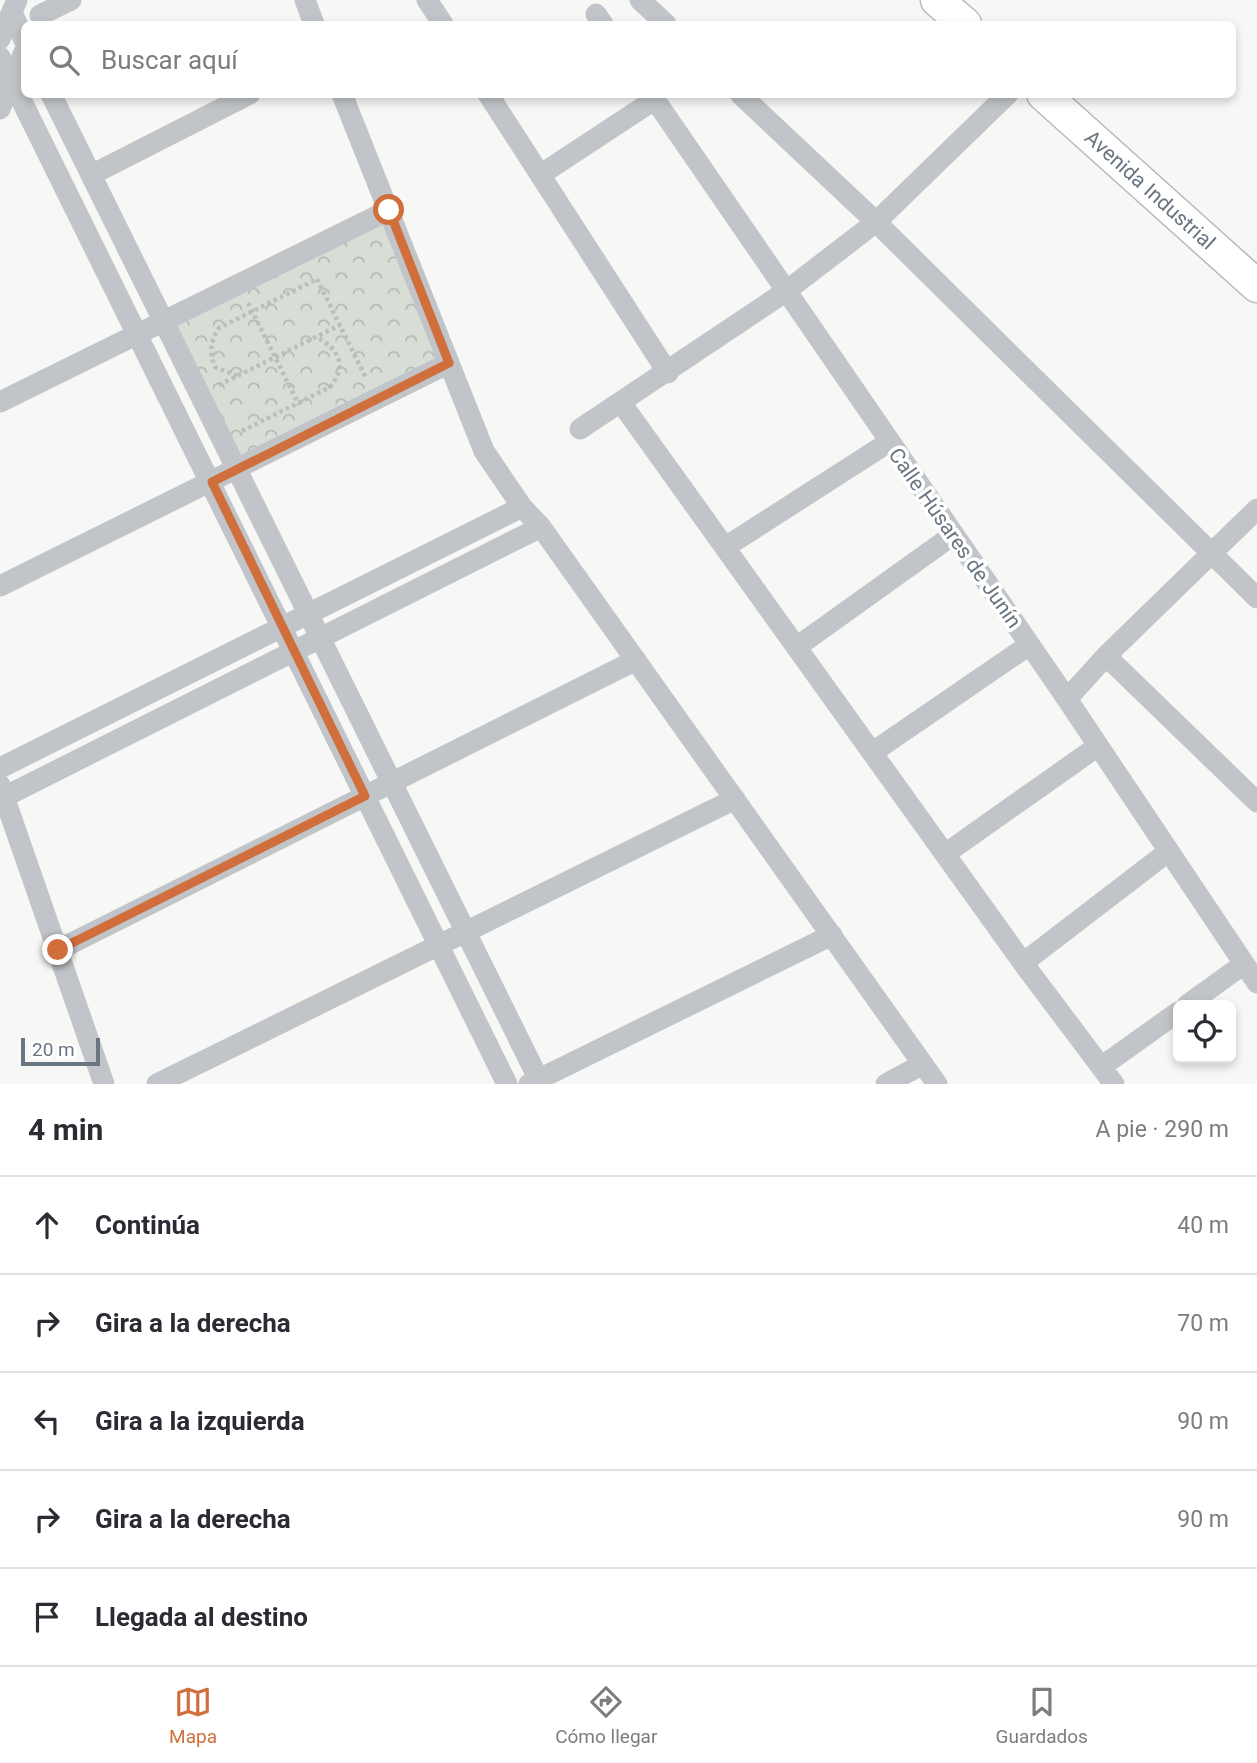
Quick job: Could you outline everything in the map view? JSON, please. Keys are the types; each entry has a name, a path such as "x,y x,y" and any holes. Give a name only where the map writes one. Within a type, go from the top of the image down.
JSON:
{"main road":[{"path":"937,0 962,21"},
{"name":"Avenida Industrial","path":"1047,98 1257,286"}],"street":[{"path":"41,13 71,0"},
{"path":"304,0 313,21"},
{"path":"427,0 441,21"},
{"path":"640,0 663,21"},
{"path":"0,39 14,6"},
{"path":"14,6 21,30"},
{"path":"0,57 507,1084"},
{"path":"0,109 21,59"},
{"path":"53,98 322,637 536,1082 832,935"},
{"path":"91,174 242,98"},
{"path":"344,98 484,451 522,507 541,527 937,1084"},
{"path":"491,98 668,373"},
{"path":"540,175 651,98"},
{"name":"Calle Húsares de Junín","path":"653,98 1067,699 1257,983"},
{"path":"744,98 876,222 1257,598"},
{"path":"580,429 622,404 785,292 876,222 1004,98"},
{"path":"0,401 389,210"},
{"path":"0,586 449,363"},
{"path":"622,404 727,546 1023,963 1114,1084"},
{"path":"727,546 889,442"},
{"path":"0,768 522,507"},
{"path":"1067,699 1106,656 1257,509"},
{"path":"104,1084 1,793 541,527"},
{"path":"798,646 953,535"},
{"path":"873,752 1030,645"},
{"path":"1106,656 1257,802"},
{"path":"58,950 636,660"},
{"path":"945,854 1098,747"},
{"path":"157,1084 735,799"},
{"path":"1023,963 1169,851"},
{"path":"1194,1000 1244,964"},
{"path":"1101,1067 1173,1016"},
{"path":"886,1084 923,1065"}],"path":[{"path":"313,271 370,388"},
{"path":"237,376 215,367 210,354 211,340 219,328 317,279"},
{"path":"245,296 302,411"},
{"path":"212,389 340,326"},
{"path":"235,435 330,387 338,377 338,355 333,347 316,337"}],"green space":[{"path":"384,222 438,359 242,456 176,327"}],"route":[{"path":"58,950 365,796 212,482 449,363 389,210"}]}
